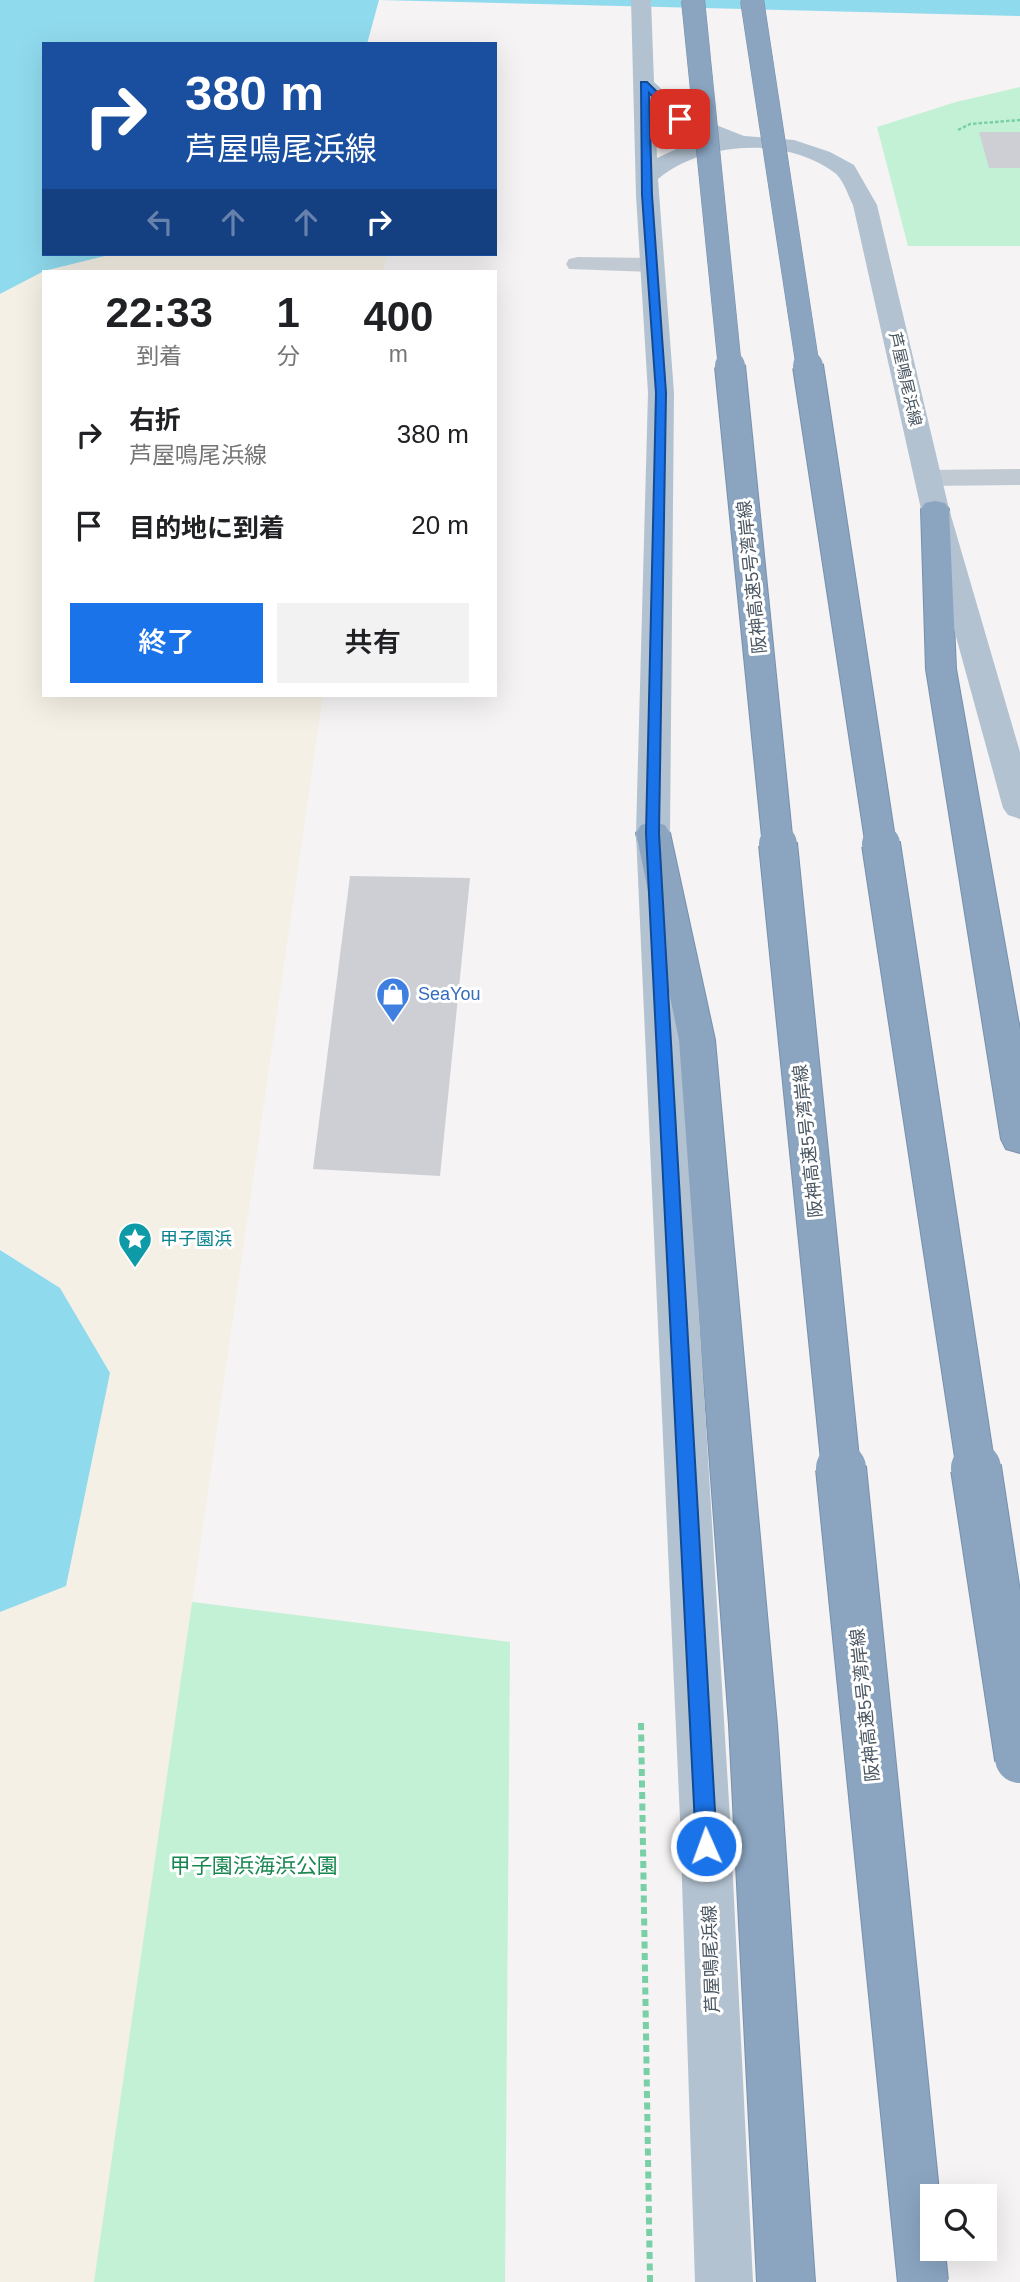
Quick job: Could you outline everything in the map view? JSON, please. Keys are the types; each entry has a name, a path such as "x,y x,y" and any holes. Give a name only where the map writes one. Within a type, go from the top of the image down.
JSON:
{"highway":[{"name":"阪神高速5号湾岸線","path":"693,0 923,2282"},
{"path":"752,0 1020,1758"},
{"path":"931,494 941,669 1020,1139"},
{"path":"653,833 697,1040 753,1725 786,2282"}],"main road":[{"name":"芦屋鳴尾浜線","path":"641,0 647,176 661,393 653,833 705,1819 724,2282"},
{"name":"芦屋鳴尾浜線","path":"644,84 680,119 741,142 786,145 822,157 846,170 865,205 931,494 1020,808"},
{"path":"647,176 664,161 698,147 741,142"}],"lane":[{"path":"578,264 652,265"},
{"path":"931,494 1020,477"}],"path":[{"path":"958,130 970,124 1020,120"}],"green space":[{"path":"1020,87 1020,246 908,246 877,127 956,102"},
{"name":"甲子園浜海浜公園","path":"66,1586 510,1642 505,2282 0,2282"}],"sand":[{"path":"105,256 386,256 384,270 51,270"},
{"name":"甲子園浜","path":"42,273 42,697 323,697 94,2282 0,2282 0,1612 66,1585 60,1288 0,1249 0,294"}],"water":[{"path":"0,0 379,0 368,42 42,42 42,256 105,256 42,270 0,294"},
{"path":"379,0 1020,0 1020,16"},
{"path":"0,1250 60,1288 110,1373 66,1586 0,1612"}],"building":[{"path":"979,132 1020,132 1020,168 989,168"},
{"name":"SeaYou","path":"350,876 470,878 440,1176 313,1169"}],"place":[{"name":"SeaYou","path":"393,1024"},
{"name":"甲子園浜","path":"135,1269"}],"route":[{"path":"680,119 644,84 647,195 661,393 653,833 706,1846"}]}
